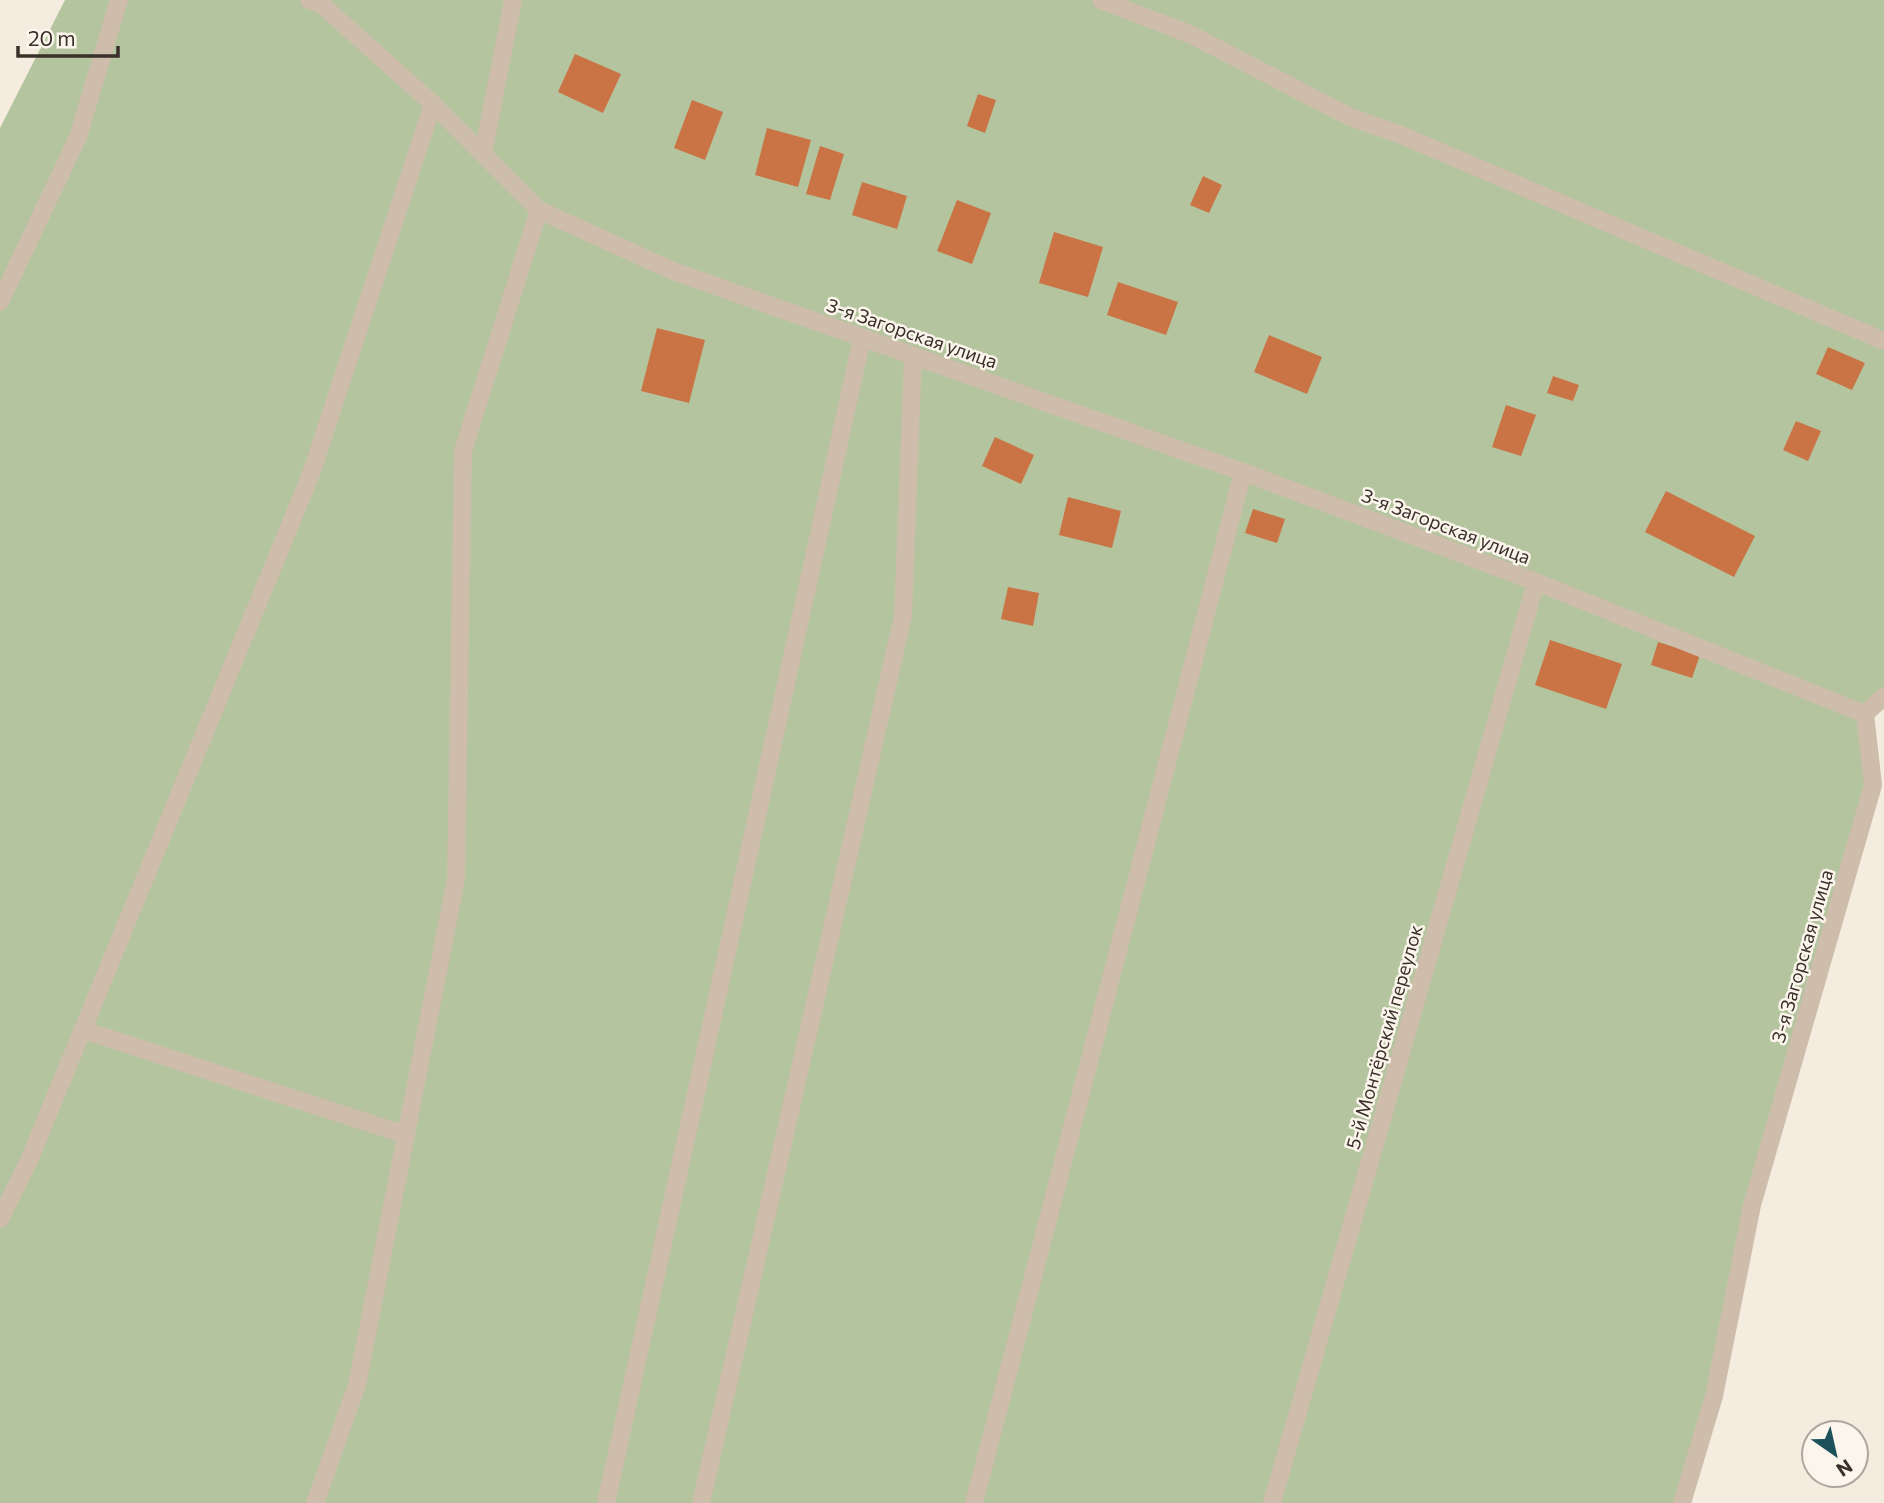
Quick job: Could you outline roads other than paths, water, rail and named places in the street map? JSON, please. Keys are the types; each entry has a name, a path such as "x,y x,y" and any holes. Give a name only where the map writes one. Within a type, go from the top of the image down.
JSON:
{"street":[{"path":"0,302 78,137 119,0"},
{"name":"3-я Загорская улица","path":"309,0 321,4 432,104 539,211 673,271 1243,472 1536,582 1865,714 1873,785 1752,1205 1714,1396 1682,1503"},
{"path":"482,154 513,0"},
{"path":"1101,0 1192,35 1348,116 1401,135 1884,341"},
{"path":"0,1219 30,1158 311,474 432,104"},
{"path":"315,1503 357,1385 456,880 463,451 539,211"},
{"path":"606,1503 862,338"},
{"path":"701,1503 904,616 913,356"},
{"path":"974,1503 1243,472"},
{"name":"5-й Монтёрский переулок","path":"1272,1503 1536,582"},
{"path":"1865,714 1884,696"},
{"path":"83,1030 406,1135"}]}
